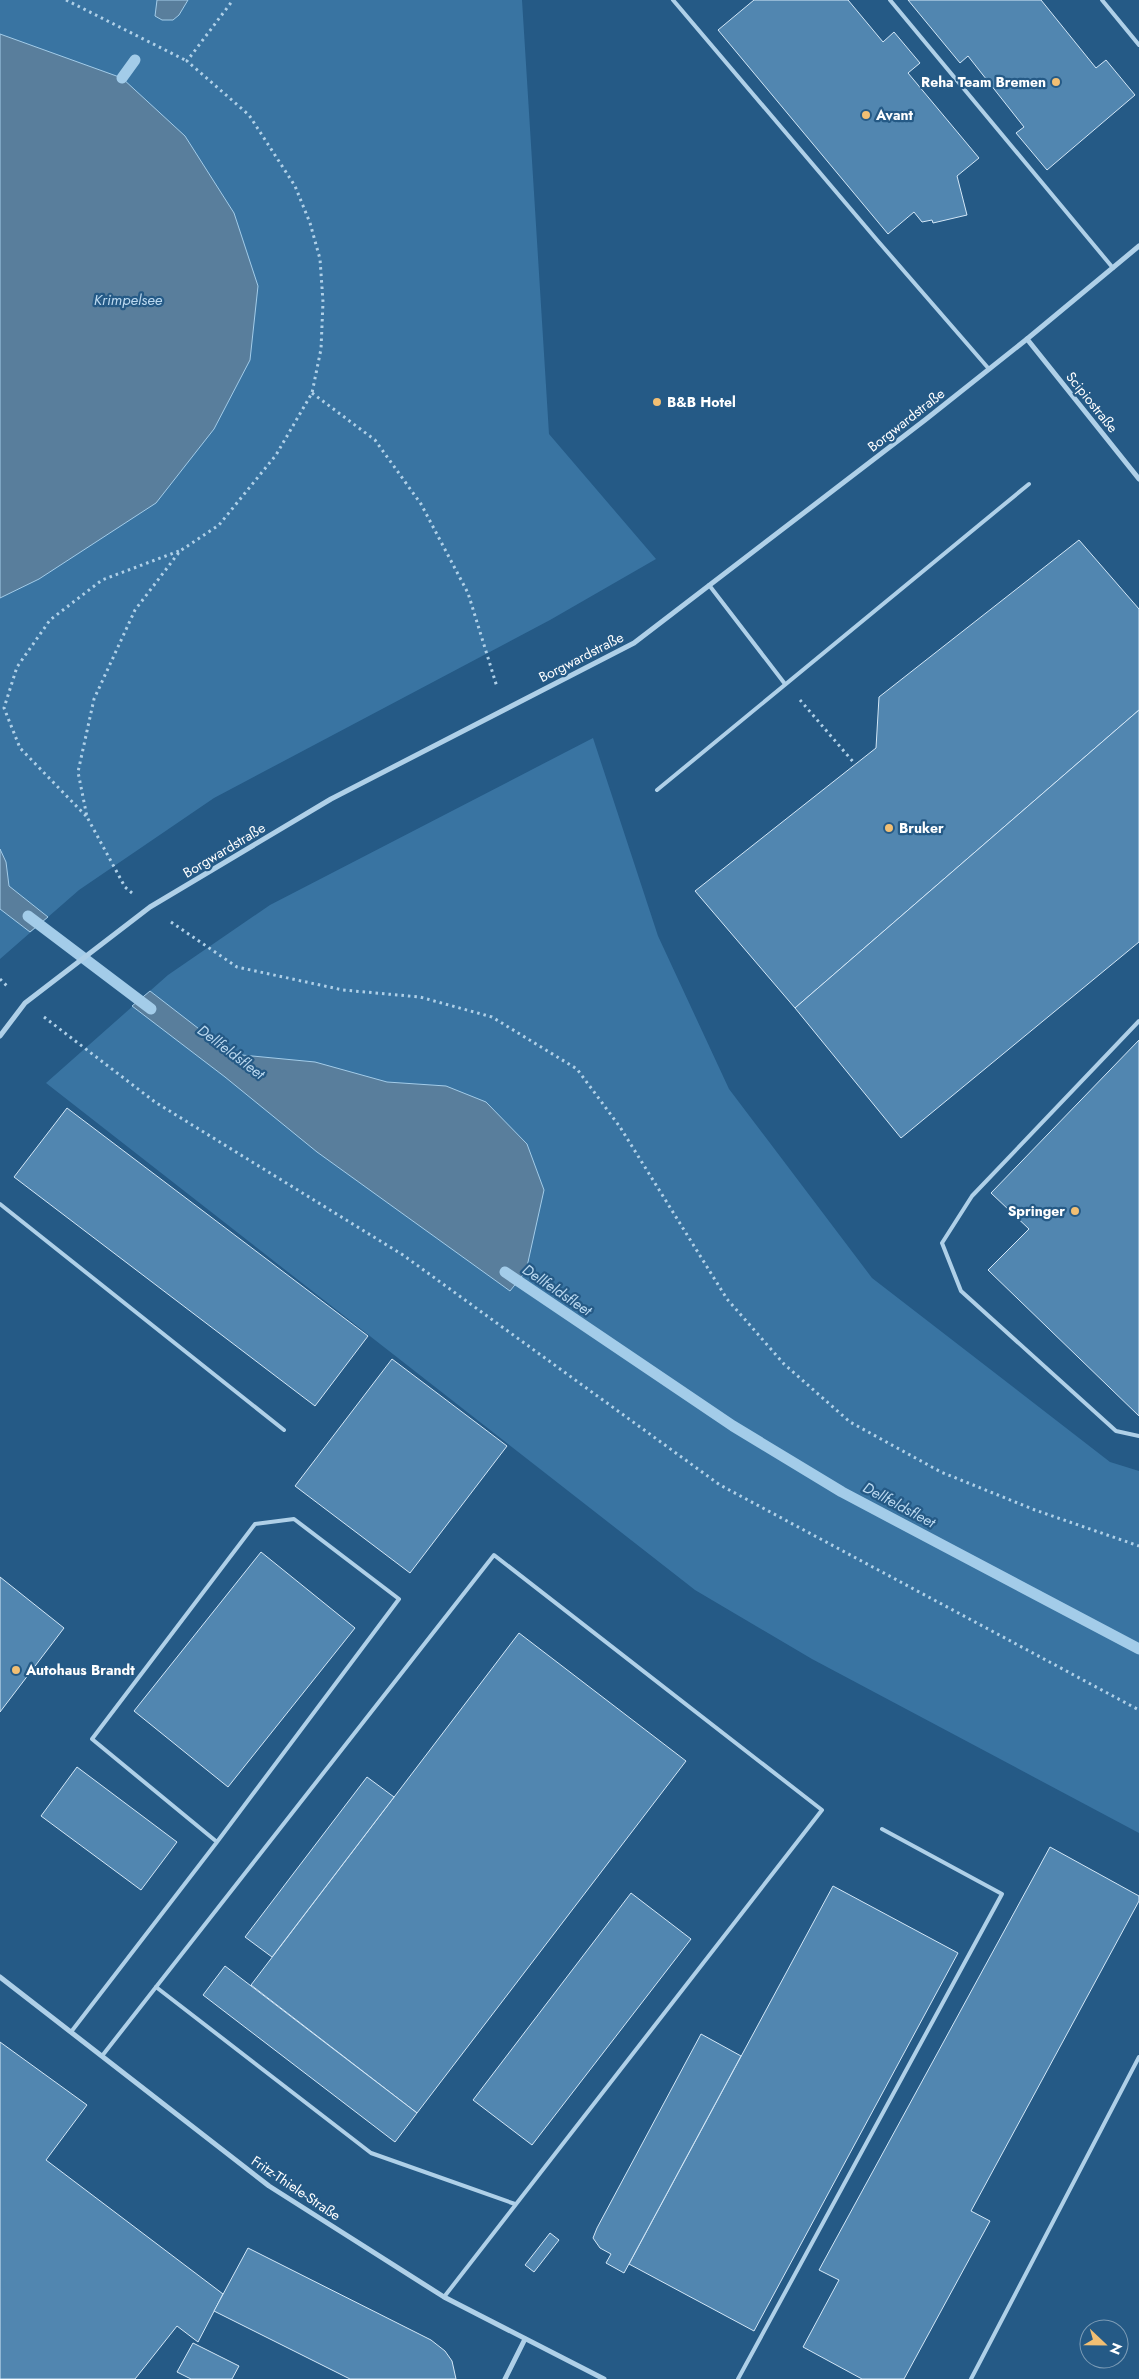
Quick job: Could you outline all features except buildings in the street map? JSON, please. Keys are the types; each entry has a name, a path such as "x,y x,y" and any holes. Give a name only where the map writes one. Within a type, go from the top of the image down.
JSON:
{"street":[{"name":"Borgwardstraße","path":"0,1036 26,1003 150,907 331,799 634,643 989,369 1139,246"},
{"name":"Scipiostraße","path":"1027,339 1139,479"},
{"name":"Fritz-Thiele-Straße","path":"0,1977 269,2186 444,2297 604,2379"},
{"path":"505,2379 525,2339"}],"lane":[{"path":"673,0 989,369"},
{"path":"890,0 1113,268"},
{"path":"1102,0 1139,45"},
{"path":"657,790 1029,484"},
{"path":"709,585 785,684"},
{"path":"1139,1021 972,1196 942,1243 961,1291 1116,1431 1139,1436"},
{"path":"0,1204 284,1430"},
{"path":"71,2032 217,1842 399,1599 294,1519 255,1524 92,1739 217,1842"},
{"path":"102,2056 494,1554 822,1810 444,2297"},
{"path":"738,2379 1002,1894 882,1829"},
{"path":"156,1987 371,2153 515,2204"},
{"path":"970,2379 1139,2057"}],"path":[{"path":"66,0 187,61 249,115 295,186 310,223 320,260 323,302 321,350 312,393 276,455 219,525 180,551 102,580 50,620 17,667 4,708 20,748 87,817 125,887 150,907 236,967 343,990 420,996 492,1017 577,1069 620,1127 727,1299 784,1364 850,1422 941,1472 1035,1510 1139,1546"},
{"path":"187,61 233,0"},
{"path":"312,393 376,440 421,504 468,593 503,709"},
{"path":"87,817 78,772 94,699 135,610 180,551"},
{"path":"785,684 855,764"},
{"path":"26,1003 155,1102 403,1255 720,1485 1139,1710"}],"shaded area":[{"path":"0,0 522,0 549,434 656,559 550,620 214,798 79,890 0,959"},
{"path":"593,738 658,936 729,1089 872,1278 1110,1462 1139,1471 1139,1833 812,1659 695,1590 46,1083 168,975 270,905"}],"water":[{"path":"157,0 188,0 179,15 173,20 162,20 155,16"},
{"name":"Krimpelsee","path":"0,34 122,78 185,136 234,213 258,286 250,360 214,429 156,503 39,579 0,598"},
{"path":"0,849 6,862 9,886 48,917 30,932 0,909"},
{"path":"150,991 225,1049 242,1055 315,1062 387,1082 446,1086 486,1102 527,1144 544,1190 526,1271 510,1291 317,1152 225,1077 132,1006"}],"waterway":[{"path":"122,78 135,60"},
{"name":"Dellfeldsfleet","path":"28,916 151,1009"},
{"name":"Dellfeldsfleet","path":"505,1272 733,1426 842,1492 1139,1649"}],"place":[{"name":"Reha Team Bremen","path":"1056,82"},
{"name":"Avant","path":"866,115"},
{"name":"B&B Hotel","path":"657,402"},
{"name":"Bruker","path":"889,828"},
{"name":"Springer","path":"1075,1211"},
{"name":"Autohaus Brandt","path":"16,1670"}]}
